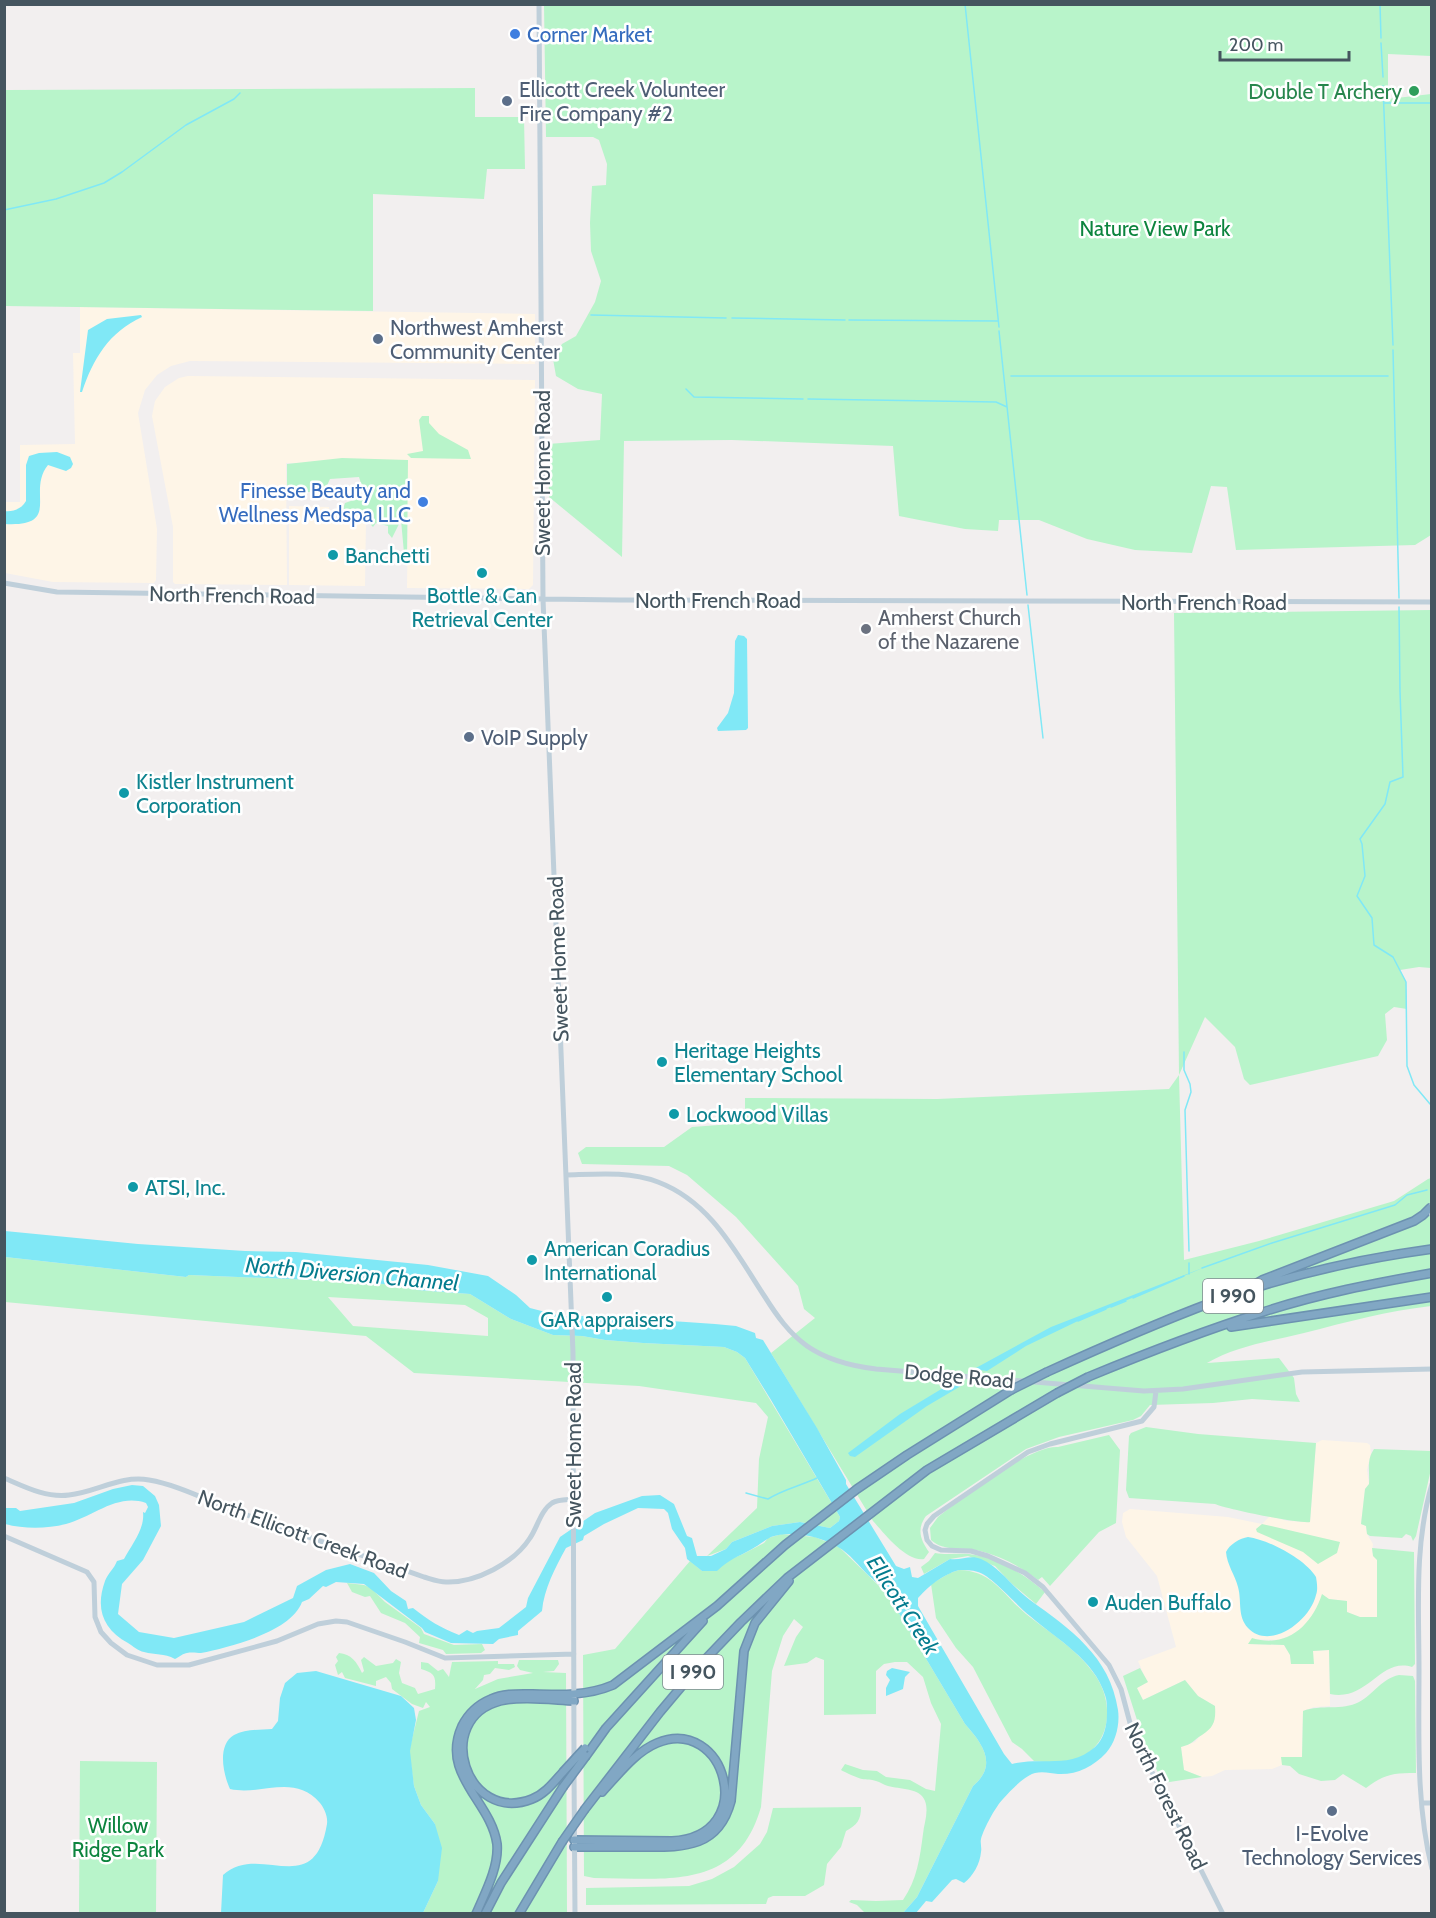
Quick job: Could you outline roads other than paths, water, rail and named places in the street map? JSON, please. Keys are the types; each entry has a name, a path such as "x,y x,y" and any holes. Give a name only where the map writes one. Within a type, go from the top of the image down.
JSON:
{"highway":[{"path":"1238,1294 1262,1280 1414,1221 1431,1206"},
{"name":"I 990","path":"485,1914 501,1883 585,1752 606,1728 717,1606 773,1556 865,1484 1011,1390 1149,1327 1238,1294 1285,1280 1429,1249"},
{"name":"I 990","path":"519,1914 562,1842 585,1809 697,1668 741,1622 802,1566 927,1470 1004,1422 1088,1377 1177,1341 1301,1301 1431,1273"},
{"path":"1213,1329 1431,1297"},
{"path":"574,1844 679,1847 701,1842 717,1829 724,1820 731,1800 741,1665 748,1637 755,1623 802,1566"},
{"path":"585,1752 544,1792 532,1799 518,1802 495,1799 476,1786 462,1759 466,1730 483,1710 507,1700 574,1698 602,1690 619,1681 717,1606"},
{"path":"476,1914 494,1868 497,1848 494,1831 465,1782 457,1760 457,1742 464,1722 477,1707 501,1695 574,1698"},
{"path":"574,1844 672,1841 694,1837 710,1827 722,1809 726,1788 717,1761 703,1748 688,1741 666,1740 642,1752 585,1809"}],"street":[{"name":"Sweet Home Road","path":"539,4 543,599 573,1353 575,1914"},
{"name":"North French Road","path":"4,583 57,592 543,599 1431,602"},
{"name":"Dodge Road","path":"567,1175 616,1174 642,1177 671,1187 688,1198 703,1209 718,1226 787,1328 807,1346 841,1363 876,1369 1156,1391 1302,1372 1431,1369"},
{"path":"1431,1206 1431,1216"},
{"name":"North Forest Road","path":"1156,1391 1154,1407 1142,1421 1050,1444 1028,1452 932,1517 925,1532 927,1541 934,1547 984,1554 1012,1566 1033,1579 1103,1656 1119,1685 1130,1725 1139,1746 1222,1914"},
{"name":"North Ellicott Creek Road","path":"4,1478 35,1491 60,1496 80,1494 115,1482 132,1479 161,1482 247,1515 424,1577 445,1582 471,1579 503,1564 520,1551 548,1506 560,1500 574,1499"},
{"path":"1431,1484 1421,1526 1419,1552 1419,1759 1431,1869"},
{"path":"4,1536 87,1572 94,1582 96,1621 105,1637 127,1655 157,1665 189,1665 277,1641 318,1624 336,1621 396,1638 445,1658 574,1654"},
{"path":"1422,1803 1431,1803"}],"water":[{"path":"141,315 142,317 120,330 111,339 91,368 82,392 80,392 88,330 107,319"},
{"path":"57,452 70,457 73,464 66,471 48,465 42,475 38,514 33,520 5,524 5,511 17,509 26,501 26,465 29,456"},
{"path":"738,635 747,639 748,728 718,731 717,728 728,713 734,693 735,641"},
{"path":"5,1231 138,1244 296,1252 428,1265 488,1276 516,1295 530,1308 561,1316 599,1316 715,1324 736,1326 755,1333 756,1338 763,1340 817,1428 846,1480 846,1484 896,1566 904,1569 910,1567 912,1577 918,1578 950,1559 977,1558 995,1567 1024,1595 1073,1633 1097,1659 1114,1691 1118,1710 1118,1727 1115,1738 1106,1753 1084,1769 1065,1774 1038,1772 1022,1780 1000,1802 990,1817 981,1839 979,1861 970,1877 964,1883 956,1879 952,1880 932,1902 926,1901 916,1913 903,1913 917,1897 973,1786 981,1778 985,1770 985,1755 890,1596 846,1553 823,1540 796,1534 771,1537 717,1571 702,1571 687,1559 685,1548 672,1529 668,1513 664,1509 638,1508 604,1524 584,1536 583,1540 566,1548 554,1571 542,1611 518,1631 518,1635 499,1639 493,1644 451,1643 425,1632 364,1584 336,1582 326,1587 323,1586 309,1599 302,1602 296,1613 286,1622 243,1642 201,1653 186,1653 175,1659 140,1651 119,1637 107,1625 101,1609 101,1601 106,1578 117,1561 124,1559 140,1530 143,1512 145,1513 148,1507 146,1503 125,1501 115,1503 76,1521 43,1528 5,1524 5,1508 16,1508 20,1511 74,1503 113,1489 132,1485 143,1486 155,1496 159,1505 161,1526 143,1560 122,1584 118,1614 139,1632 174,1638 244,1622 293,1598 297,1586 326,1570 350,1564 374,1573 391,1591 406,1601 408,1609 413,1608 452,1632 459,1635 467,1630 473,1633 499,1628 526,1607 528,1598 560,1537 595,1513 642,1496 660,1495 674,1504 687,1536 692,1538 697,1556 711,1556 726,1549 732,1542 772,1526 800,1522 830,1528 839,1521 840,1517 745,1358 724,1347 553,1335 511,1319 470,1294 417,1290 403,1286 363,1282 189,1275 186,1277 5,1257","holes":["959,1570 978,1572 990,1579 1024,1611 1083,1660 1092,1671 1100,1682 1107,1706 1104,1732 1095,1747 1085,1754 1065,1760 1012,1764 1004,1754 918,1606 918,1598 932,1585"]},
{"path":"1205,1267 1078,1321 1026,1346 987,1371 974,1369 1051,1327"},
{"path":"948,1385 961,1386 927,1406 855,1457 850,1456 848,1453 900,1414"},
{"path":"1248,1537 1286,1551 1311,1570 1316,1577 1317,1593 1312,1605 1298,1623 1278,1635 1257,1634 1248,1628 1242,1618 1238,1587 1226,1552 1235,1542"},
{"path":"892,1668 910,1672 905,1677 903,1689 886,1696 886,1688 890,1680 886,1675 887,1671"},
{"path":"316,1671 401,1696 414,1708 416,1720 410,1751 414,1786 421,1805 435,1824 442,1848 438,1881 423,1913 221,1913 223,1875 238,1866 253,1864 298,1865 310,1860 320,1847 327,1821 320,1803 310,1794 289,1787 254,1790 230,1789 225,1776 223,1760 225,1746 234,1735 272,1729 278,1721 280,1698 285,1683 297,1673"}],"waterway":[{"path":"965,4 999,327"},
{"path":"1380,4 1381,38"},
{"path":"1381,43 1383,77"},
{"path":"1383,86 1393,345"},
{"path":"4,210 56,199 104,183 186,125 234,99 240,93"},
{"path":"1384,103 1432,103"},
{"path":"591,315 726,318"},
{"path":"732,318 845,320"},
{"path":"849,320 998,321"},
{"path":"999,331 1027,595"},
{"path":"1393,350 1399,598"},
{"path":"1011,376 1388,376"},
{"path":"686,389 694,397 803,399"},
{"path":"808,399 996,402 1007,407"},
{"path":"1028,605 1043,738"},
{"path":"1399,607 1403,777 1390,782 1385,804 1360,839 1365,876 1357,896 1372,918 1374,945 1393,957 1406,982 1407,1066 1414,1085 1430,1104"},
{"path":"1184,1052 1184,1070 1191,1092 1185,1110 1189,1251"},
{"path":"1202,1268 1272,1243 1395,1205 1407,1195 1427,1190"},
{"path":"1189,1263 1189,1274"},
{"path":"1133,1298 1184,1276"},
{"path":"1111,1307 1126,1301"},
{"path":"1078,1321 1106,1309"},
{"path":"746,1493 768,1499 817,1478"}],"place":[{"name":"Corner Market","path":"515,34"},
{"name":"Double T Archery","path":"1414,91"},
{"name":"Ellicott Creek Volunteer Fire Company #2","path":"507,101"},
{"name":"Northwest Amherst Community Center","path":"378,339"},
{"name":"Finesse Beauty and Wellness Medspa LLC","path":"423,502"},
{"name":"Banchetti","path":"333,555"},
{"name":"Bottle & Can Retrieval Center","path":"482,573"},
{"name":"Amherst Church of the Nazarene","path":"866,629"},
{"name":"VoIP Supply","path":"469,737"},
{"name":"Kistler Instrument Corporation","path":"124,793"},
{"name":"Heritage Heights Elementary School","path":"662,1062"},
{"name":"Lockwood Villas","path":"674,1114"},
{"name":"ATSI, Inc.","path":"133,1187"},
{"name":"American Coradius International","path":"532,1260"},
{"name":"GAR appraisers","path":"607,1297"},
{"name":"Auden Buffalo","path":"1093,1602"},
{"name":"I-Evolve Technology Services","path":"1332,1811"}],"park label":[{"name":"Nature View Park","path":"1155,228"},
{"name":"Willow Ridge Park","path":"118,1837"}],"water label":[{"name":"North Diversion Channel","path":"352,1274"},
{"name":"Ellicott Creek","path":"903,1605"}]}
